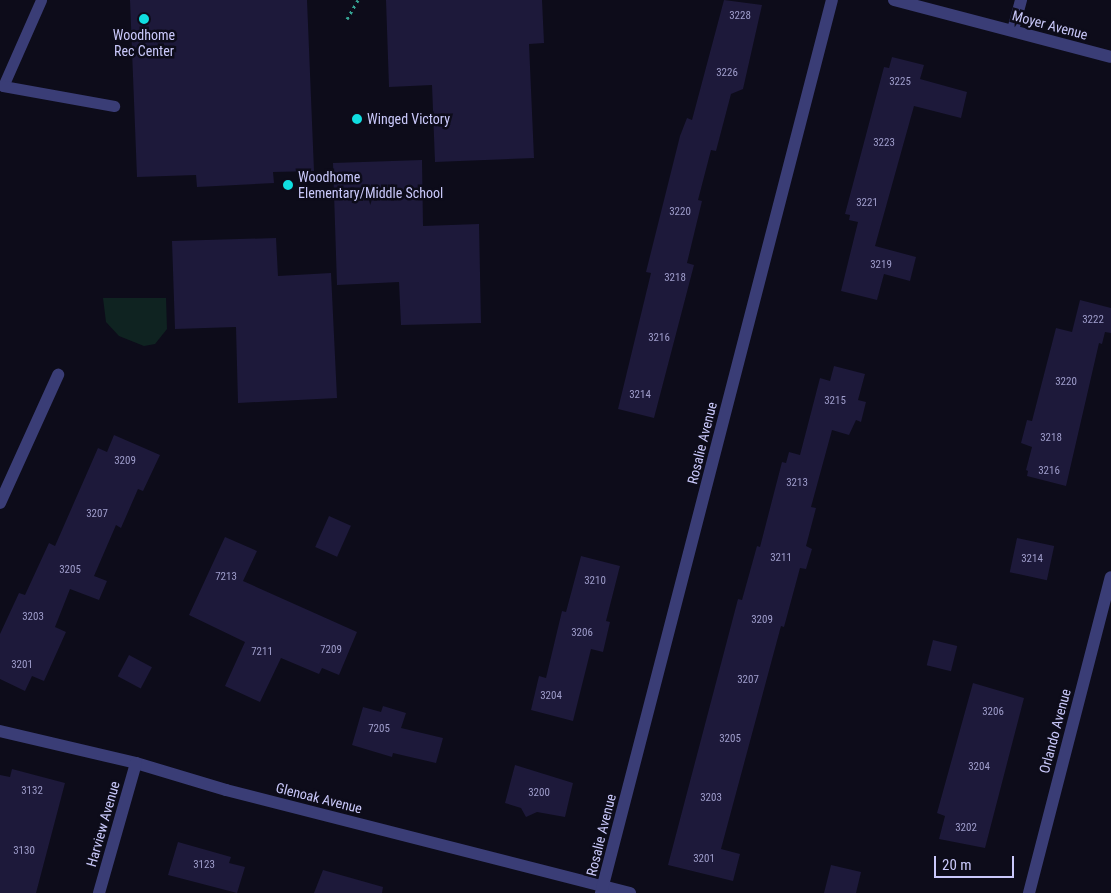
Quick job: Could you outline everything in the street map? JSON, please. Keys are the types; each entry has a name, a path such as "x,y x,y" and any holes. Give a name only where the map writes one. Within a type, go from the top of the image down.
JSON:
{"street":[{"name":"Rosalie Avenue","path":"602,889 832,0"},
{"name":"Moyer Avenue","path":"894,0 1111,57"},
{"path":"1013,30 1020,0"},
{"path":"0,503 58,375"},
{"name":"Orlando Avenue","path":"1028,893 1111,577"},
{"name":"Glenoak Avenue","path":"0,731 136,763 226,790 602,889 630,893"},
{"name":"Harview Avenue","path":"98,893 136,763"}],"lane":[{"path":"41,0 3,86 114,106"}],"path":[{"path":"347,19 358,0"}],"green space":[{"path":"103,298 166,298 167,329 155,344 144,346 119,336 106,322"}],"building":[{"path":"130,0 307,0 314,171 273,172 274,183 197,187 196,175 137,177"},
{"path":"386,0 542,0 544,43 529,44 534,158 435,162 432,85 389,87"},
{"path":"724,0 762,5 743,89 731,94 716,151 711,150 698,200 702,201 687,263 694,265 654,418 618,409 651,273 646,272 680,136 687,118 692,120"},
{"path":"892,57 924,65 920,79 967,92 961,118 914,106 875,246 916,257 910,281 884,274 877,300 841,291 858,222 849,220 850,215 845,214 884,67 889,68"},
{"path":"422,160 423,226 479,224 481,323 401,325 399,282 337,285 333,163"},
{"path":"276,238 278,276 331,273 337,398 238,403 236,327 175,329 172,241"},
{"path":"1080,300 1111,308 1111,333 1105,332 1102,344 1099,343 1066,486 1027,476 1028,471 1026,470 1032,447 1021,443 1027,420 1032,421 1056,328 1072,332"},
{"path":"834,366 865,374 858,400 866,402 861,422 856,420 849,435 832,430 811,507 816,508 806,546 812,549 806,569 800,568 784,627 781,626 721,849 740,854 733,881 668,865 738,599 742,600 757,546 760,547 782,462 786,463 789,452 800,455 820,378 830,381"},
{"path":"114,435 160,455 143,491 138,489 121,528 116,525 94,576 107,581 99,600 70,589 55,627 66,632 44,681 32,676 25,691 0,679 0,634 19,593 25,595 49,543 55,546 98,448 107,452"},
{"path":"329,516 351,526 337,557 315,547"},
{"path":"225,537 257,551 243,581 357,632 339,675 322,668 319,674 281,658 260,702 225,686 245,642 189,615"},
{"path":"1017,538 1054,546 1047,580 1010,572"},
{"path":"581,556 620,566 606,621 610,622 603,652 591,649 573,721 531,710 539,676 546,678 562,611 566,612"},
{"path":"933,640 957,646 951,671 927,665"},
{"path":"129,655 152,667 141,688 118,676"},
{"path":"973,683 1024,698 985,848 939,839 945,816 937,813"},
{"path":"383,706 406,713 401,728 443,738 436,763 393,753 392,757 352,745 363,707 381,712"},
{"path":"515,765 573,783 565,817 537,812 526,817 521,808 505,803"},
{"path":"12,769 65,783 36,893 0,893 0,775 10,777"},
{"path":"178,842 231,857 229,863 245,867 237,893 168,875"},
{"path":"831,865 861,872 856,893 824,893"},
{"path":"323,870 383,887 382,893 314,893"}],"place":[{"name":"Woodhome Rec Center","path":"144,19"},
{"name":"Winged Victory","path":"357,119"},
{"name":"Woodhome Elementary/Middle School","path":"288,185"}]}
